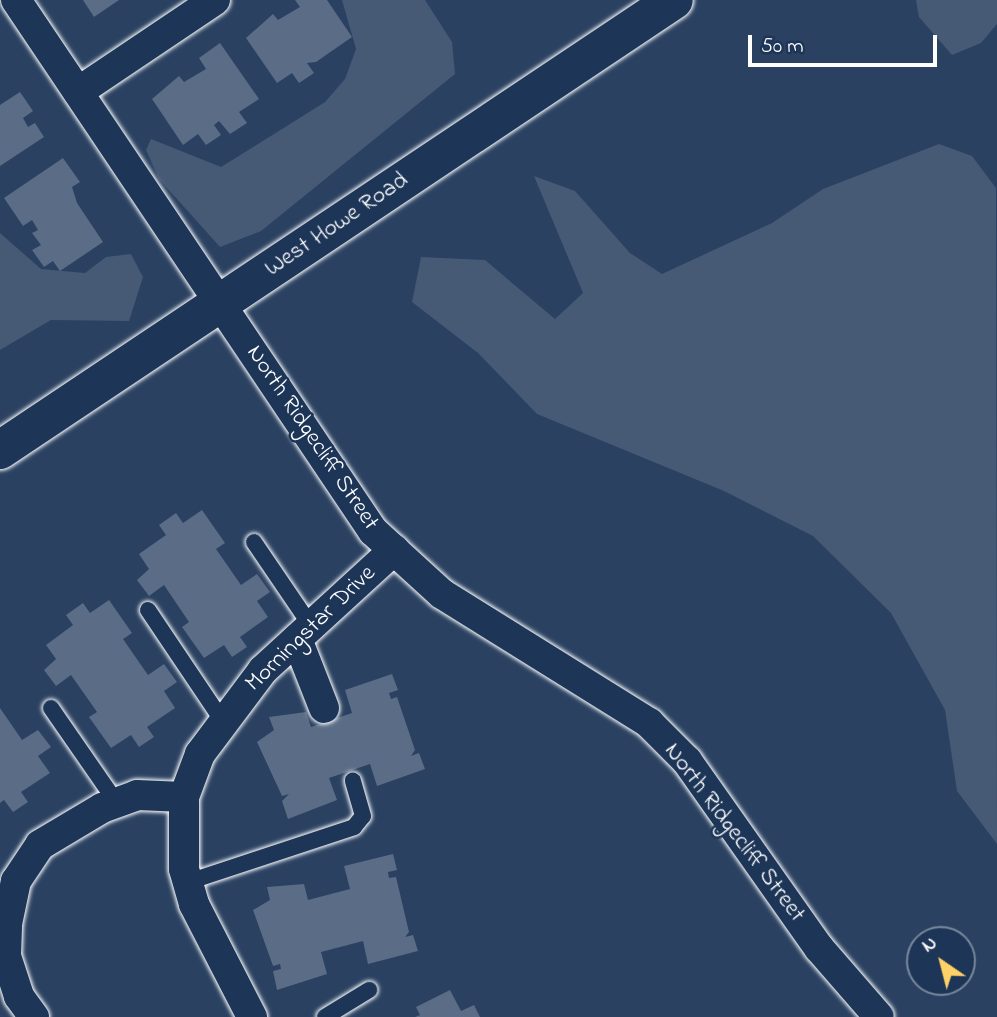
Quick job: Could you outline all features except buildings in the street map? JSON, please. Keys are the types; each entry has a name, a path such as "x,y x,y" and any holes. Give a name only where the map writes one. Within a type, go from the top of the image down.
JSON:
{"main road":[{"name":"West Howe Road","path":"0,450 674,0"}],"street":[{"name":"North Ridgecliff Street","path":"16,0 373,531 442,594 649,723 687,761 819,948 879,1017"},
{"path":"78,92 215,0"},
{"name":"Morningstar Drive","path":"251,1017 233,989 188,882 184,797 200,754 222,720 263,670 394,550"},
{"path":"304,633 324,708"},
{"path":"34,1017 19,996 6,956 6,890 16,881 40,845 116,802 136,795 184,797"}],"lane":[{"path":"254,542 304,633"},
{"path":"148,610 222,720"},
{"path":"51,708 116,802"},
{"path":"188,882 354,827 363,816 353,780"},
{"path":"325,1017 369,990"}],"shaded area":[{"path":"342,0 425,0 452,42 455,74 261,231 220,247 159,179 146,150 151,139 221,167 325,102 345,79 356,49"},
{"path":"916,0 997,0 997,24 981,43 952,55 919,17"},
{"path":"939,144 972,156 996,188 997,844 957,791 945,710 891,613 813,536 724,491 537,414 478,353 412,302 421,257 485,260 555,319 583,293 534,176 575,191 630,253 662,274 772,223 823,189"},
{"path":"0,233 41,269 85,273 106,257 131,254 143,277 129,321 51,320 0,350"}]}
